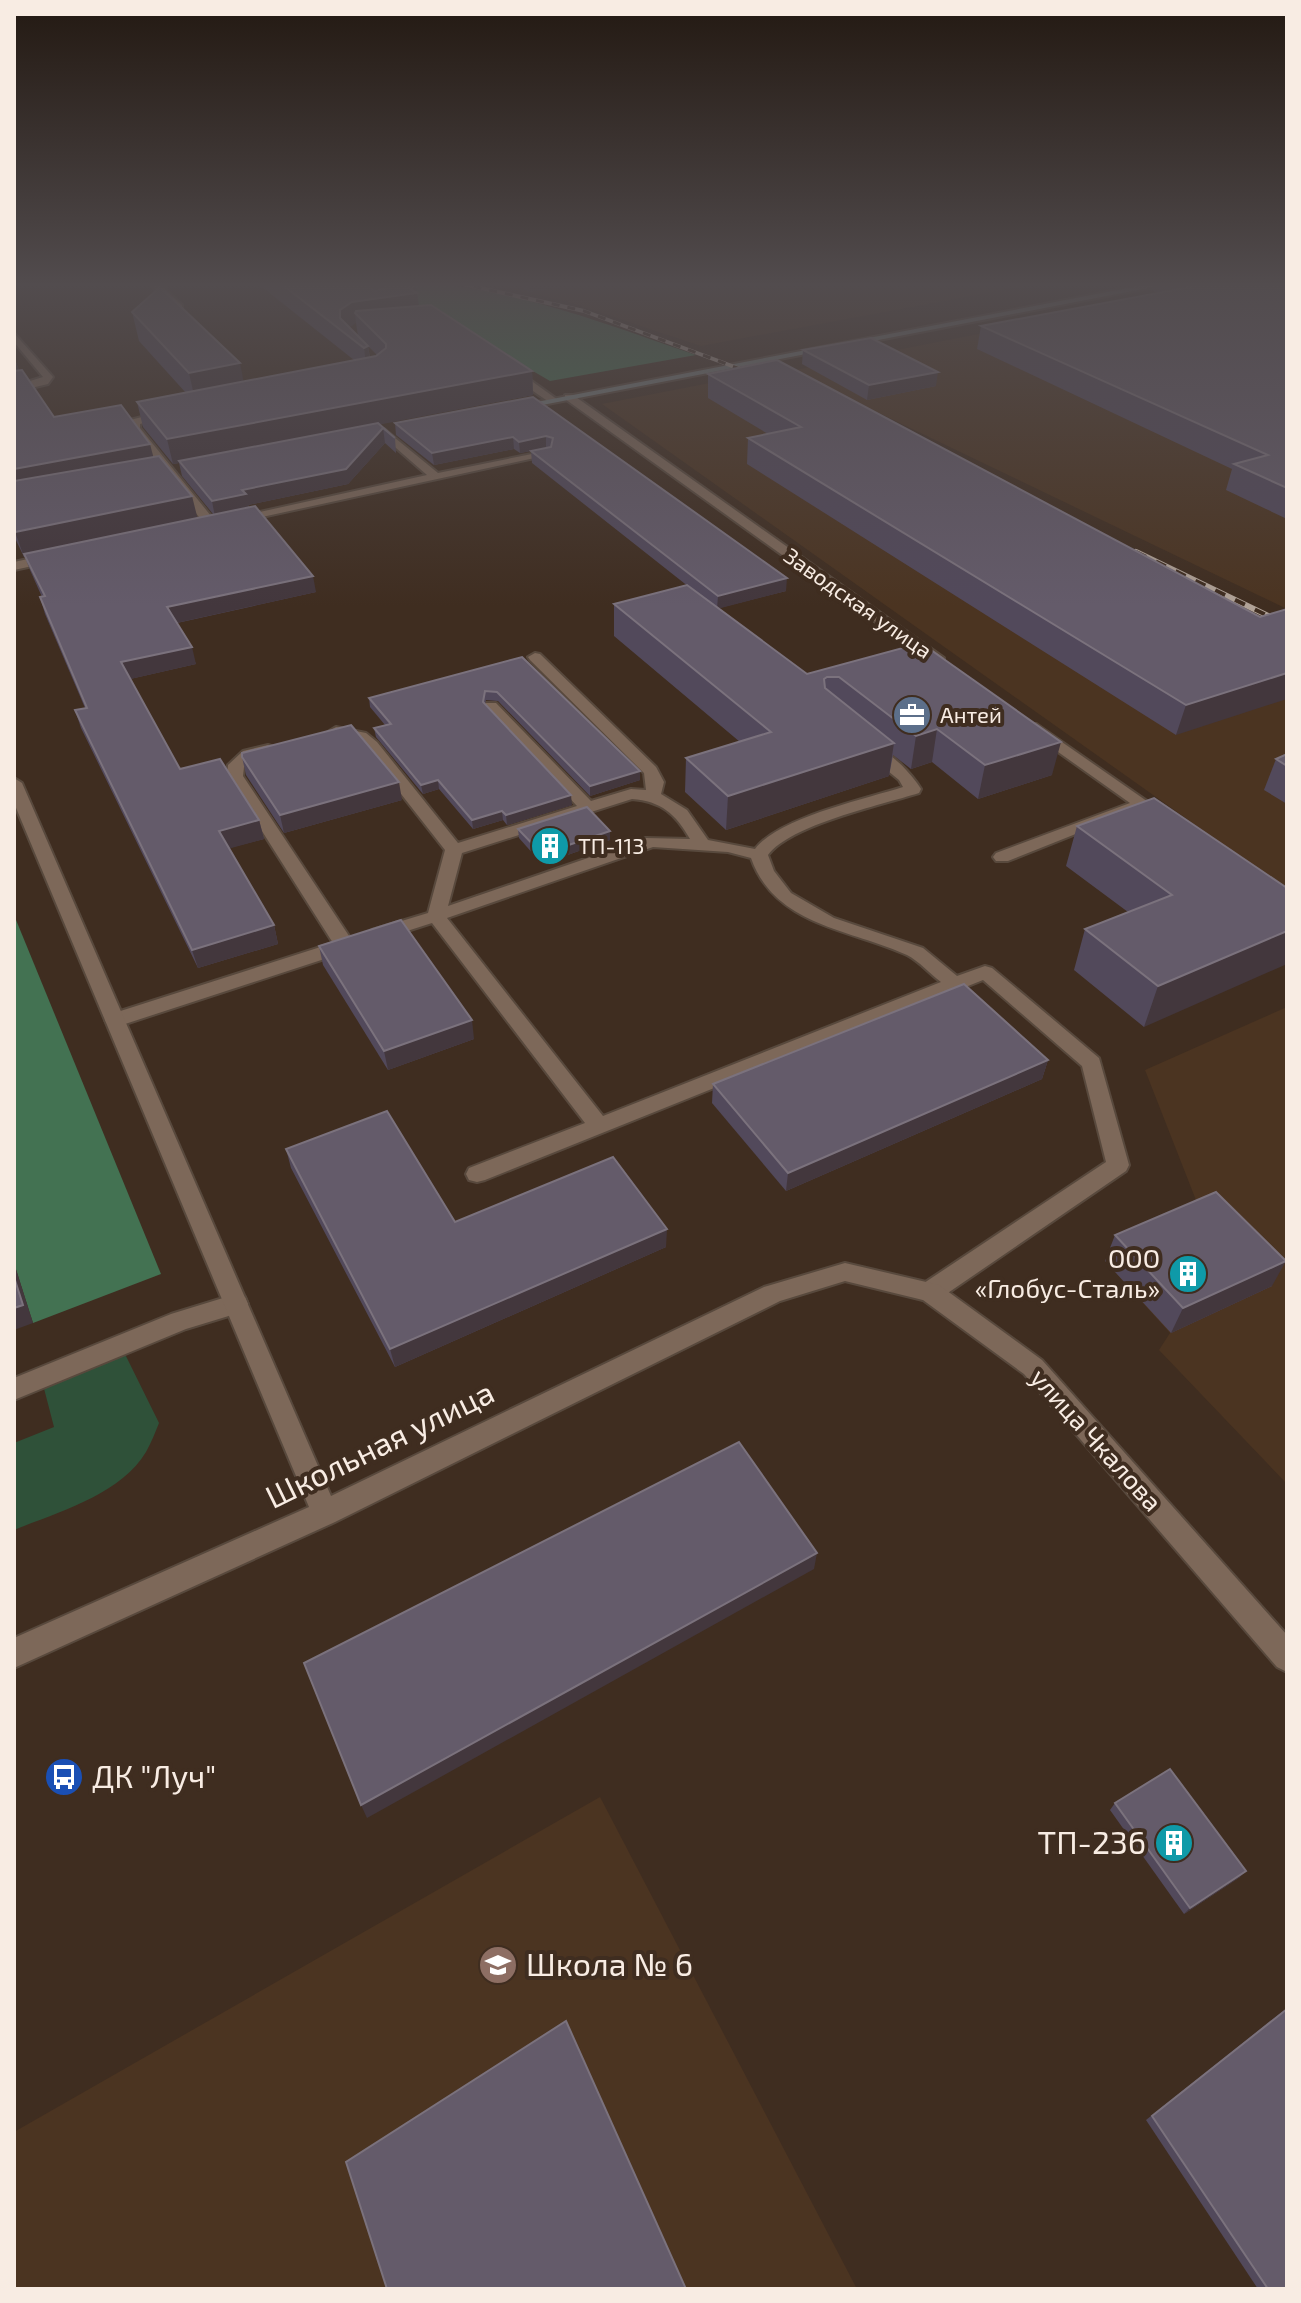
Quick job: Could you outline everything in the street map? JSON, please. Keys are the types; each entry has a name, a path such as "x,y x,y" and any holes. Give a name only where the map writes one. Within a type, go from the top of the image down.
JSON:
{"main road":[{"path":"492,412 603,390"},
{"path":"369,435 400,429"},
{"path":"155,475 185,470"}],"street":[{"path":"539,390 553,400"},
{"name":"Заводская улица","path":"569,397 949,668"},
{"path":"183,410 134,422 134,428 211,524"},
{"path":"384,432 436,477"},
{"path":"196,527 547,454"},
{"path":"14,566 75,553"},
{"path":"535,657 650,770 656,779 653,794"},
{"path":"491,706 587,807"},
{"path":"1002,857 1143,804 1027,722"},
{"path":"325,735 340,731 360,736 371,745 454,850"},
{"path":"759,855 770,840 793,828 913,789 906,777 851,733"},
{"path":"280,747 249,754 236,765 235,776 345,946"},
{"path":"14,783 325,1513"},
{"path":"454,850 631,794 653,794 682,813 701,844"},
{"path":"115,1020 652,842 729,847 759,855"},
{"path":"436,916 454,850"},
{"path":"759,855 765,872 785,897 827,922 916,952 955,984"},
{"path":"436,916 599,1126"},
{"path":"477,1174 985,972 1092,1063 1118,1165 930,1292"},
{"name":"улица Чкалова","path":"773,1294 845,1272 930,1292 1033,1367 1287,1657"},
{"name":"Школьная улица","path":"14,1653 325,1513 773,1294"},
{"path":"14,1389 180,1321 236,1304"}],"shaded area":[{"path":"671,390 747,390 1287,645 1287,890 602,404"},
{"path":"825,390 1287,390 1287,609 877,412"},
{"path":"1287,1007 1287,1484 1159,1350 1170,1333 1105,1261 1203,1218 1145,1070"},
{"name":"Школа № 6","path":"600,1797 857,2289 14,2289 14,2132"}],"green space":[{"path":"14,915 161,1274 33,1323 14,1263"},
{"path":"121,1346 159,1423 146,1452 121,1480 104,1491 14,1530 14,1443 54,1427 41,1377"}],"building":[{"path":"36,390 54,417 121,405 150,444 14,469 15,391"},
{"path":"197,390 427,390 167,439 137,402"},
{"path":"737,390 834,390 1260,617 1287,609 1287,673 1186,705 748,438 801,427"},
{"path":"1124,390 1287,390 1287,488 1234,464 1268,455"},
{"path":"533,397 787,578 718,596 531,451 551,447 553,438 546,436 519,442 513,437 432,453 395,423"},
{"path":"378,423 395,438 383,428 346,469 242,490 246,494 212,501 179,461"},
{"path":"159,456 192,496 15,532 14,481"},
{"path":"255,506 313,576 167,607 192,647 121,662 180,769 220,759 259,820 219,831 274,925 192,950 75,710 87,708 40,597 45,596 24,554"},
{"path":"687,585 807,674 921,643 1061,742 985,765 937,729 916,736 839,677 827,677 824,679 825,688 894,743 728,796 686,758 771,732 614,604"},
{"path":"522,657 640,771 590,786 497,692 485,691 483,702 571,795 506,815 502,811 472,820 438,780 421,785 374,728 391,724 369,698"},
{"path":"351,725 399,782 280,815 242,753"},
{"path":"1287,754 1287,766 1276,759"},
{"path":"1154,798 1287,888 1287,931 1158,986 1085,929 1172,895 1077,826"},
{"path":"587,807 610,831 542,854 518,829"},
{"path":"401,920 472,1020 384,1051 319,946"},
{"path":"964,984 1048,1060 788,1173 713,1084"},
{"path":"387,1111 455,1222 613,1157 667,1229 390,1349 286,1149"},
{"path":"1216,1192 1286,1261 1183,1308 1115,1235"},
{"path":"14,1277 23,1305 14,1308"},
{"path":"739,1442 817,1553 361,1805 304,1663"},
{"name":"ТП-236","path":"1170,1769 1246,1871 1190,1908 1115,1803"},
{"path":"1287,2009 1287,2289 1268,2289 1152,2116"},
{"path":"566,2021 686,2289 387,2289 346,2162"}],"railway":[{"path":"1136,552 1287,625"}],"place":[{"name":"Антей","path":"912,715"},
{"name":"ТП-113","path":"550,846"},
{"name":"ООО «Глобус-Сталь»","path":"1188,1274"},
{"name":"ДК \"Луч\"","path":"64,1777"},
{"name":"ТП-236","path":"1174,1843"},
{"name":"Школа № 6","path":"498,1965"}]}
